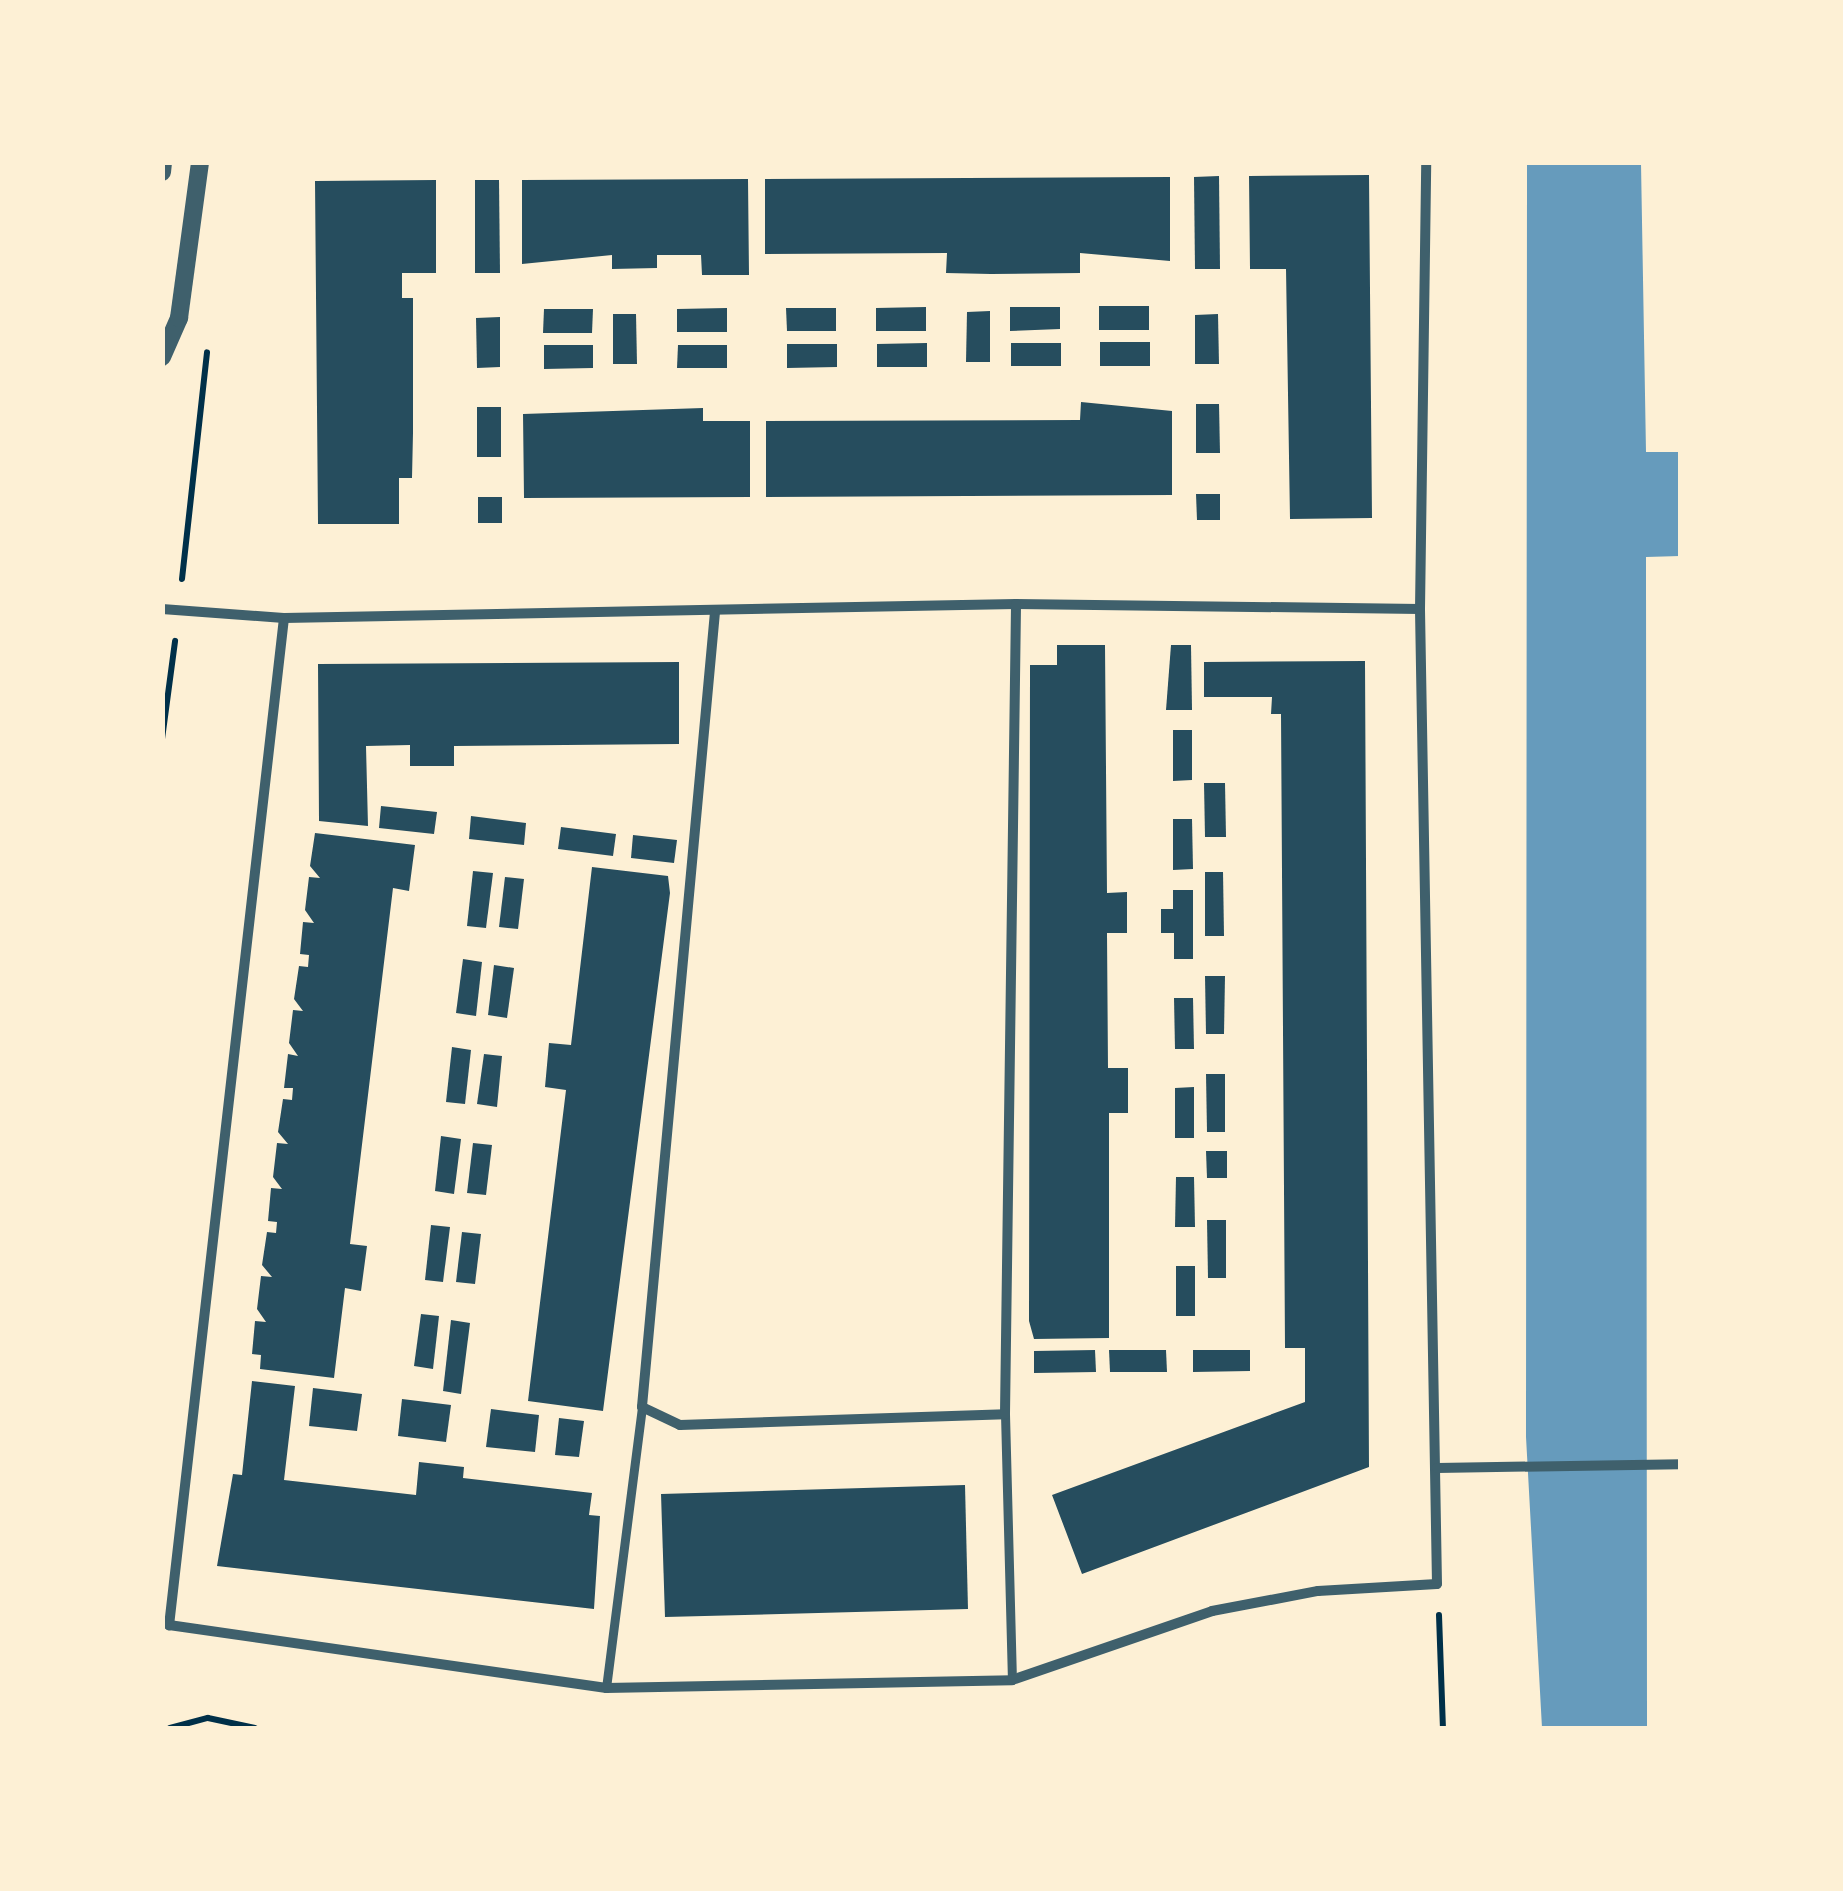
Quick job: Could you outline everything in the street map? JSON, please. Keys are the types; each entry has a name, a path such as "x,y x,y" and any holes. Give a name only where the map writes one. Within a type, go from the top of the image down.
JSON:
{"street":[{"path":"162,172 163,162"},
{"path":"162,356 179,318 200,162"},
{"path":"284,618 170,1625 606,1688 1012,1680 1212,1611 1318,1590 1438,1584 1420,609 1426,162"},
{"path":"162,609 284,618 1016,604 1420,609"},
{"path":"1012,1680 1005,1414 1016,604"},
{"path":"606,1688 642,1406 714,612"},
{"path":"642,1406 680,1425 1005,1414"},
{"path":"1437,1468 1676,1464"}],"path":[{"path":"162,738 209,331"},
{"path":"1438,1584 1443,1728"},
{"path":"170,1728 208,1718 255,1728"}],"water":[{"path":"1527,163 1641,163 1646,452 1680,452 1680,556 1646,557 1647,1728 1542,1728 1526,1437"}],"building":[{"path":"1369,175 1372,518 1290,519 1286,269 1250,269 1249,176"},
{"path":"1219,176 1220,269 1195,269 1194,177"},
{"path":"1170,177 1170,261 1080,253 1080,273 991,274 946,273 947,253 765,254 765,179"},
{"path":"748,179 749,275 702,275 701,255 657,255 657,268 612,269 612,255 522,264 522,180"},
{"path":"436,180 436,273 402,273 402,298 413,298 413,433 412,478 399,478 399,524 318,524 315,181"},
{"path":"475,180 499,180 500,273 475,273"},
{"path":"1099,306 1149,306 1149,330 1099,330"},
{"path":"926,307 926,331 876,331 876,308"},
{"path":"1010,307 1060,307 1060,329 1010,331"},
{"path":"727,308 727,332 677,332 677,309"},
{"path":"786,308 836,308 836,331 787,331"},
{"path":"544,309 593,309 592,333 543,333"},
{"path":"990,311 990,362 966,362 967,312"},
{"path":"613,314 636,314 637,364 613,364"},
{"path":"1218,314 1219,364 1195,364 1195,315"},
{"path":"500,317 500,367 477,368 476,318"},
{"path":"1100,342 1150,342 1150,366 1100,366"},
{"path":"927,343 927,367 877,367 877,344"},
{"path":"1011,343 1061,343 1061,366 1011,366"},
{"path":"787,344 837,344 837,367 787,368"},
{"path":"544,345 593,345 593,368 544,369"},
{"path":"678,345 727,345 727,368 677,368"},
{"path":"1081,402 1172,411 1172,495 766,497 766,421 1080,420"},
{"path":"1196,404 1219,404 1220,453 1196,453"},
{"path":"477,407 501,407 501,457 477,457"},
{"path":"703,408 703,421 750,421 750,497 524,498 523,414"},
{"path":"1196,494 1220,494 1220,520 1197,520"},
{"path":"478,497 502,497 502,523 478,523"},
{"path":"1057,645 1105,645 1107,893 1127,892 1127,933 1107,933 1108,1068 1128,1068 1128,1113 1109,1113 1109,1338 1034,1339 1029,1321 1030,665 1057,665"},
{"path":"1171,645 1191,645 1192,710 1166,710"},
{"path":"1365,661 1369,1467 1082,1574 1052,1495 1305,1402 1305,1348 1285,1348 1281,714 1271,714 1272,697 1204,697 1204,662"},
{"path":"679,662 679,744 454,746 454,766 410,766 410,745 366,746 368,826 319,821 318,664"},
{"path":"1173,730 1192,730 1192,780 1173,781"},
{"path":"1204,783 1225,783 1226,837 1205,837"},
{"path":"381,806 437,812 434,834 379,828"},
{"path":"471,816 526,823 524,845 469,839"},
{"path":"1173,819 1192,819 1193,869 1173,870"},
{"path":"561,827 616,834 613,856 558,849"},
{"path":"315,833 415,845 409,891 393,888 350,1244 367,1246 361,1291 345,1288 334,1378 260,1369 261,1355 252,1354 255,1321 266,1322 257,1309 261,1276 272,1277 262,1265 267,1232 276,1233 277,1222 268,1221 271,1188 282,1189 273,1177 277,1143 288,1144 278,1132 283,1099 292,1100 293,1088 284,1088 288,1054 298,1056 289,1043 293,1010 303,1011 294,999 299,966 308,967 309,955 300,954 303,922 314,923 305,910 309,877 320,878 310,866"},
{"path":"633,835 677,840 674,863 631,858"},
{"path":"592,867 668,876 670,893 603,1411 528,1401 566,1090 545,1087 549,1043 571,1045"},
{"path":"473,871 493,873 486,928 467,926"},
{"path":"1205,872 1223,872 1224,936 1205,936"},
{"path":"505,877 524,879 518,929 499,927"},
{"path":"1173,890 1193,890 1193,959 1174,959 1174,933 1161,933 1161,909 1173,909"},
{"path":"463,959 482,962 476,1016 456,1013"},
{"path":"494,965 514,968 507,1018 488,1015"},
{"path":"1205,976 1225,976 1224,1034 1206,1034"},
{"path":"1174,998 1193,998 1194,1049 1175,1049"},
{"path":"452,1047 471,1050 465,1104 446,1102"},
{"path":"484,1054 502,1056 497,1107 477,1104"},
{"path":"1206,1074 1225,1074 1225,1132 1207,1132"},
{"path":"1194,1087 1194,1138 1175,1138 1175,1088"},
{"path":"441,1136 461,1139 454,1194 435,1191"},
{"path":"473,1143 492,1145 486,1195 467,1193"},
{"path":"1206,1151 1227,1151 1227,1178 1207,1178"},
{"path":"1176,1177 1194,1177 1195,1227 1175,1227"},
{"path":"1207,1220 1226,1220 1226,1278 1208,1278"},
{"path":"431,1225 450,1227 443,1282 425,1280"},
{"path":"462,1232 481,1234 475,1284 456,1282"},
{"path":"1176,1266 1195,1266 1195,1316 1176,1316"},
{"path":"421,1314 439,1316 433,1369 414,1366"},
{"path":"451,1320 470,1323 461,1394 443,1391"},
{"path":"1095,1350 1096,1372 1034,1373 1034,1351"},
{"path":"1109,1350 1166,1350 1167,1372 1110,1372"},
{"path":"1193,1350 1250,1350 1250,1371 1193,1372"},
{"path":"252,1381 295,1386 284,1480 416,1495 419,1462 464,1467 463,1478 592,1493 589,1515 600,1516 594,1609 217,1566 233,1474 242,1475"},
{"path":"313,1388 362,1394 357,1431 309,1426"},
{"path":"402,1399 451,1405 446,1442 398,1436"},
{"path":"491,1409 539,1415 535,1452 486,1447"},
{"path":"559,1418 584,1421 579,1457 555,1455"},
{"path":"965,1485 968,1609 665,1617 661,1494"}]}
